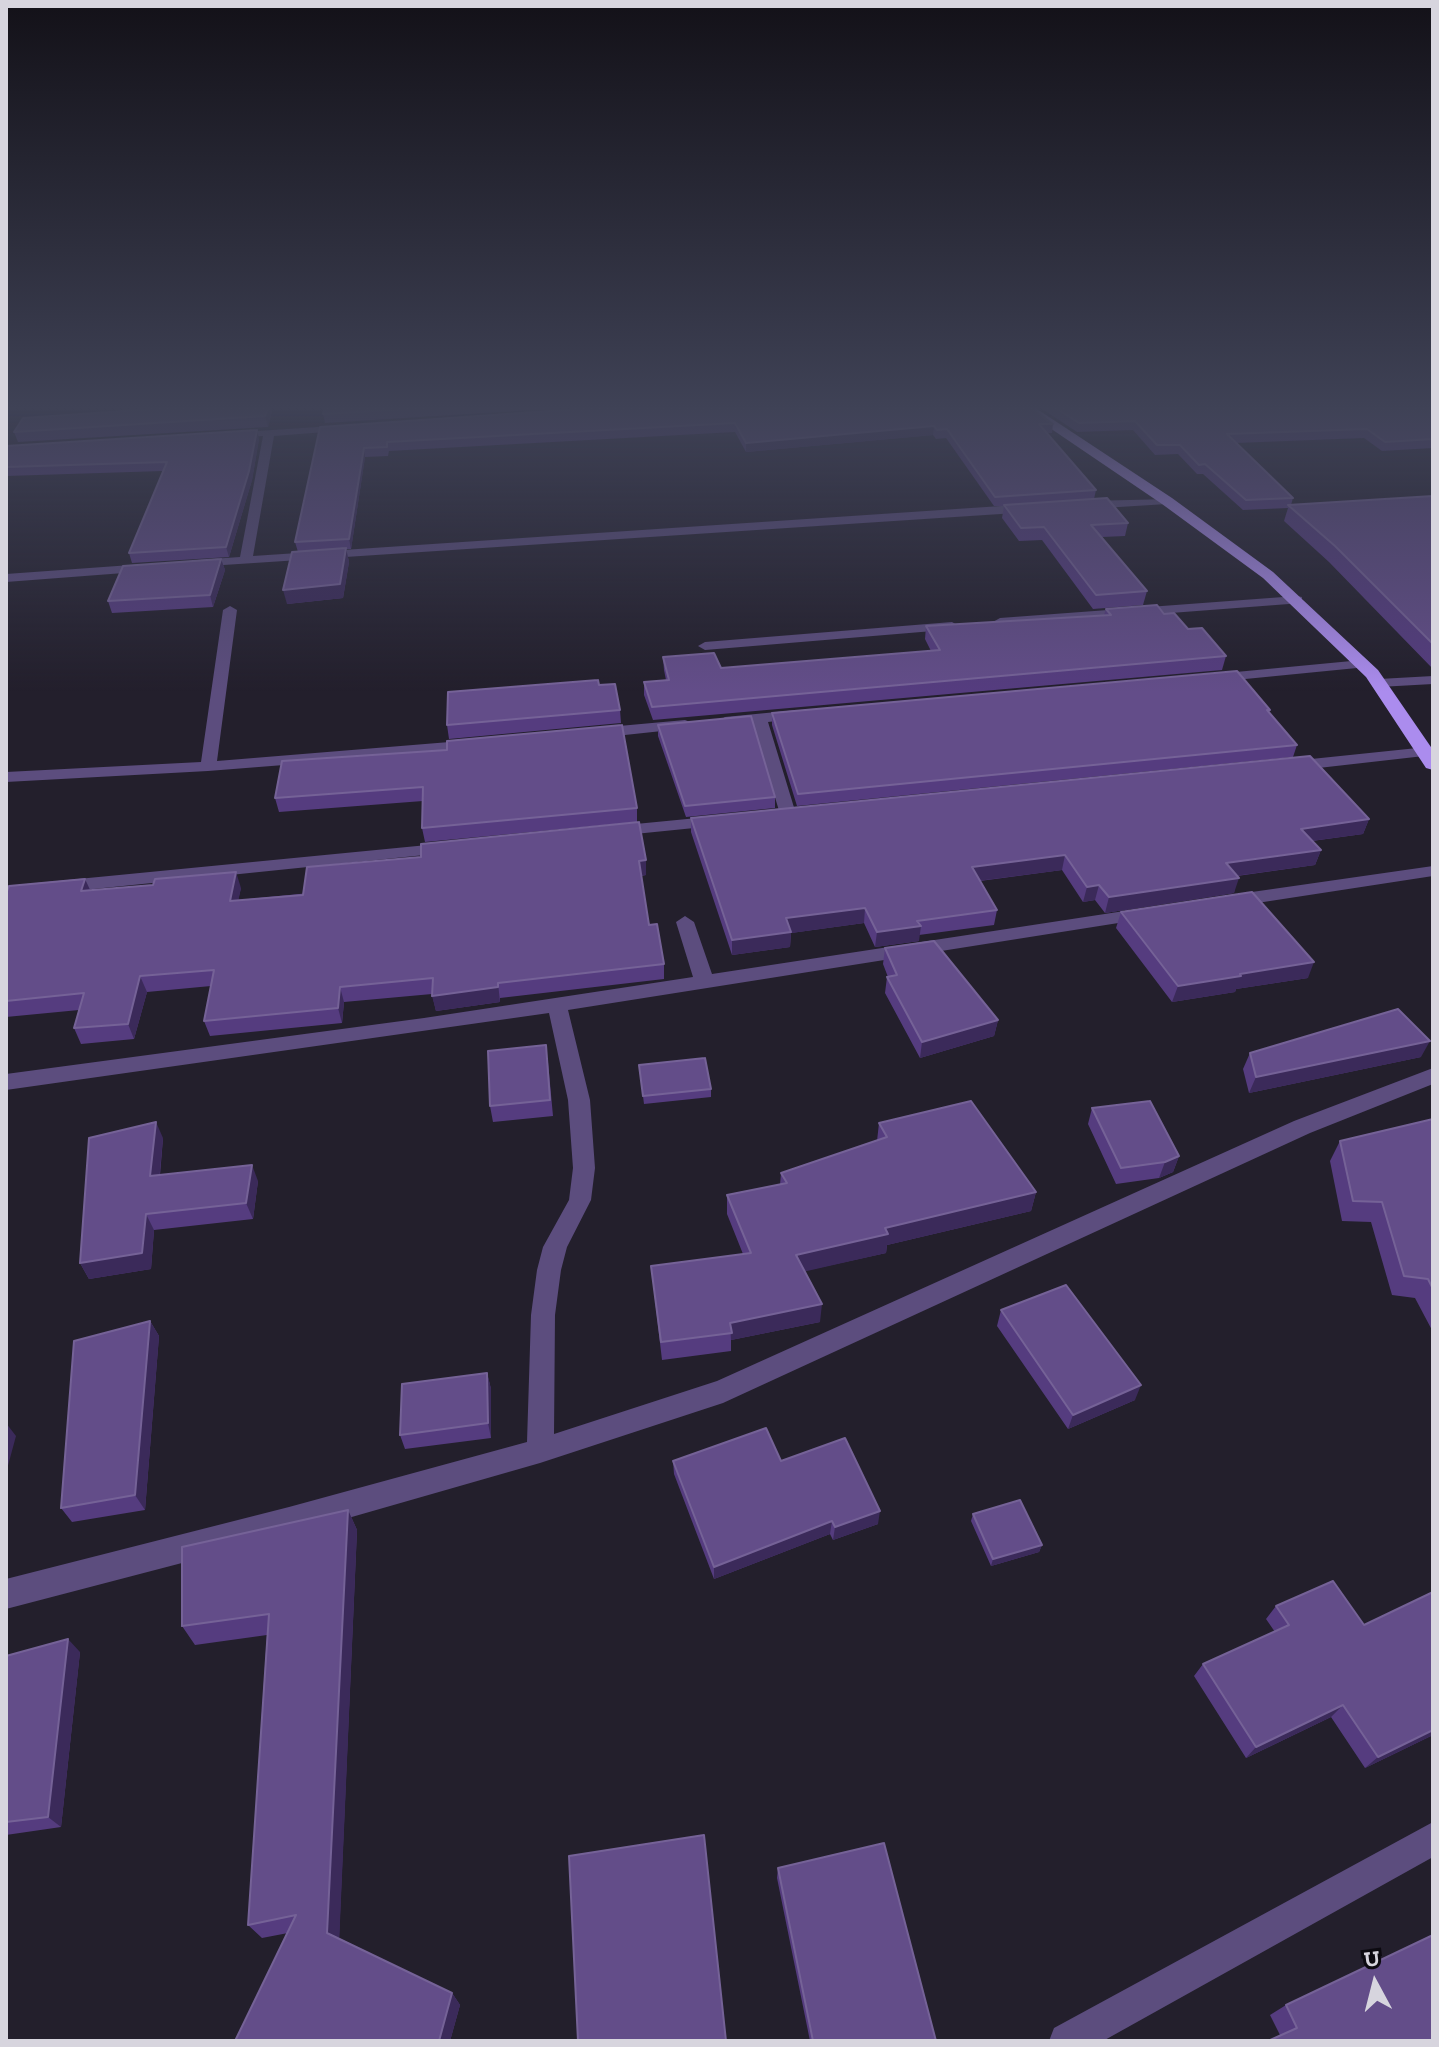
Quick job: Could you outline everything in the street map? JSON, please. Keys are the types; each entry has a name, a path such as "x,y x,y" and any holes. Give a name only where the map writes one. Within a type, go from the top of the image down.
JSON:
{"highway":[{"path":"1167,501 1240,553 1297,600 1379,683 1430,758"}],"street":[{"path":"246,561 257,501"},
{"path":"1073,506 1167,501"},
{"path":"186,565 1042,508"},
{"path":"6,578 156,567"},
{"path":"983,623 1297,600"},
{"path":"208,766 230,610"},
{"path":"705,646 968,625"},
{"path":"1195,680 1362,664"},
{"path":"1379,683 1433,680"},
{"path":"573,736 806,715"},
{"path":"759,719 796,814 768,816"},
{"path":"6,777 208,766 495,743"},
{"path":"1269,768 1430,758"},
{"path":"593,833 736,819"},
{"path":"6,892 466,846"},
{"path":"1209,904 1433,871"},
{"path":"6,1082 557,1005 1161,911"},
{"path":"685,922 705,983"},
{"path":"540,1451 543,1315 549,1270 555,1247 580,1200 584,1168 577,1089 557,1005"},
{"path":"6,1594 289,1521 540,1451 723,1391 1302,1127 1433,1076"},
{"path":"1067,2041 1433,1839"}],"building":[{"path":"151,501 240,501 226,547 129,553"},
{"path":"304,501 355,501 349,539 295,542"},
{"path":"1109,501 1128,523 1091,525 1147,591 1096,595 1044,527 1021,528 1004,505"},
{"path":"1433,501 1433,644 1335,546 1288,505"},
{"path":"346,548 340,584 283,590 292,552"},
{"path":"221,559 210,595 108,601 123,566"},
{"path":"1157,605 1164,614 1174,613 1188,629 1202,628 1226,656 652,707 644,682 669,680 663,657 714,653 721,668 940,650 926,626 1111,615 1106,609"},
{"path":"1237,671 1297,745 798,794 772,713"},
{"path":"598,680 599,685 615,684 620,710 447,725 448,692"},
{"path":"751,716 775,797 685,806 658,725"},
{"path":"622,725 637,808 422,828 423,787 275,798 282,761 447,750 447,741"},
{"path":"1310,756 1369,819 1301,829 1321,850 1226,863 1239,878 1109,897 1099,885 1087,887 1065,855 972,867 997,910 917,921 921,926 877,932 865,908 786,918 791,932 732,940 691,818"},
{"path":"639,822 646,860 639,861 649,925 657,924 664,964 498,983 498,987 432,996 433,978 340,987 338,1008 204,1021 214,970 140,976 128,1024 74,1028 84,993 6,1001 6,894 9,886 85,879 81,891 153,885 155,879 236,872 230,901 303,895 307,867 421,857 421,844"},
{"path":"1252,892 1314,962 1178,986 1121,912"},
{"path":"934,941 998,1020 922,1042 887,977 897,975 885,948"},
{"path":"1398,1009 1430,1041 1256,1077 1250,1053"},
{"path":"546,1045 550,1100 490,1106 488,1051"},
{"path":"705,1058 711,1089 643,1096 639,1065"},
{"path":"971,1101 1036,1192 885,1228 888,1234 796,1255 822,1304 730,1323 732,1333 661,1342 651,1266 751,1253 727,1195 787,1183 781,1173 887,1137 879,1123"},
{"path":"1150,1101 1179,1156 1165,1162 1121,1168 1092,1108"},
{"path":"1433,1119 1433,1289 1428,1279 1404,1276 1382,1202 1353,1201 1340,1141"},
{"path":"156,1122 150,1176 252,1165 246,1203 146,1214 142,1253 80,1263 89,1138"},
{"path":"1066,1285 1141,1385 1073,1415 1001,1310"},
{"path":"150,1321 135,1495 61,1508 74,1341"},
{"path":"487,1373 488,1423 400,1435 402,1384"},
{"path":"766,1428 781,1461 845,1438 880,1511 835,1527 832,1521 714,1567 673,1461"},
{"path":"1020,1500 1042,1545 993,1559 973,1514"},
{"path":"348,1510 327,1933 452,1993 439,2041 235,2041 296,1915 248,1925 269,1614 182,1626 182,1547"},
{"path":"1333,1581 1364,1625 1433,1592 1433,1730 1378,1757 1343,1705 1256,1747 1203,1664 1289,1625 1276,1606"},
{"path":"68,1639 48,1817 6,1822 6,1656"},
{"path":"704,1835 726,2041 578,2041 569,1856"},
{"path":"884,1843 936,2041 813,2041 778,1868"},
{"path":"1433,1935 1433,2041 1268,2041 1297,2028 1286,2005"}]}
